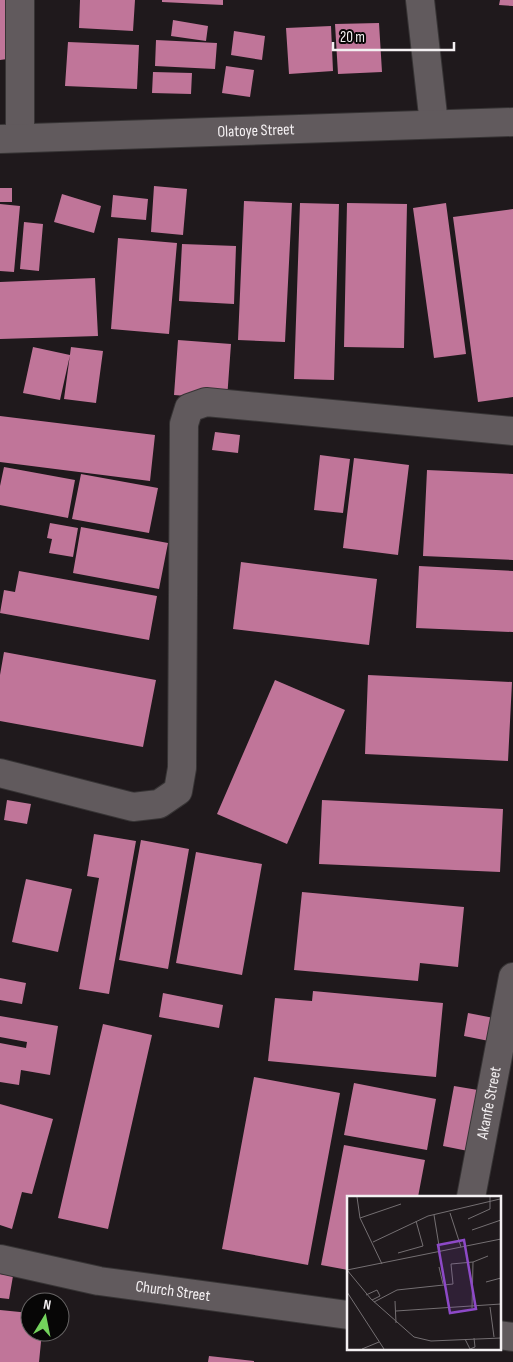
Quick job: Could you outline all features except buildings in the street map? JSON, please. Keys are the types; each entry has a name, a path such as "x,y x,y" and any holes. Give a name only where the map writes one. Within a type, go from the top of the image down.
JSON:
{"street":[{"path":"10,138 20,0"},
{"path":"420,0 434,124"},
{"name":"Olatoye Street","path":"10,138 513,122"},
{"path":"0,773 133,807 159,804 178,791 182,768 184,424 189,408 206,402 513,432"},
{"name":"Akanfe Street","path":"470,1196 513,977"},
{"name":"Church Street","path":"0,1259 99,1281 347,1315"},
{"path":"500,1335 513,1337"}]}
